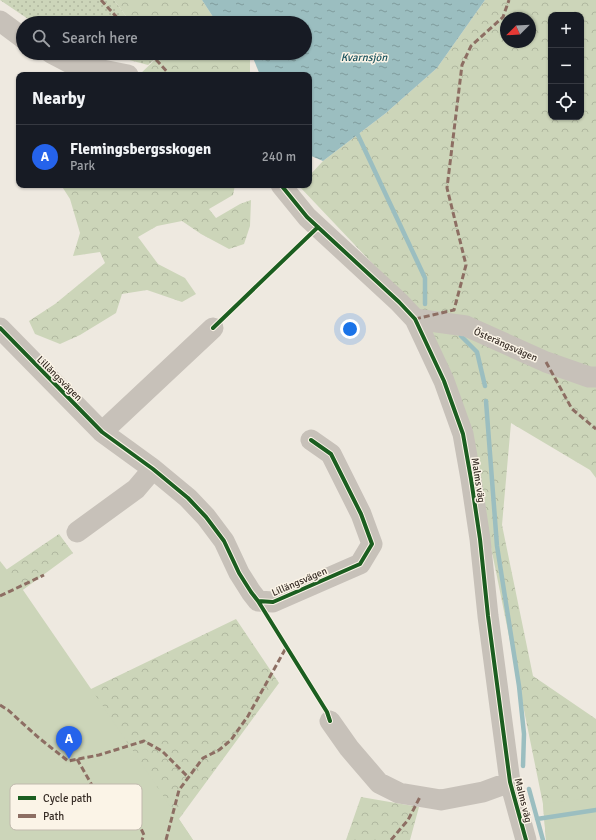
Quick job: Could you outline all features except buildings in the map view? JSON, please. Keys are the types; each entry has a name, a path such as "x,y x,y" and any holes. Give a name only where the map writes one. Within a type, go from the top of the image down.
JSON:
{"street":[{"path":"0,21 16,33"},
{"path":"64,60 72,64 113,72"},
{"name":"Malms väg","path":"283,188 308,218 399,302 415,319 444,381 463,434 480,539 488,616 510,782 526,840"},
{"name":"Österängsvägen","path":"415,319 466,326 546,362 589,377 596,377"},
{"name":"Lillängsvägen","path":"0,328 102,432 153,469 188,498 206,517 224,541 239,573 258,601 273,602 360,564 372,544 361,514 331,454 311,440"},
{"path":"102,432 213,328"},
{"path":"77,532 136,489 153,469"},
{"name":"Malms väg","path":"330,721 349,748 380,783 400,794 441,800 483,792 510,782"}],"green space":[{"path":"0,0 114,0 126,16 24,16"},
{"path":"114,0 202,0 212,16 126,16"},
{"path":"485,0 596,0 596,478 590,470 511,423 502,525 533,676 596,719 596,840 546,840 543,804 462,404 408,301 301,188 312,188 312,173 323,161 386,113 437,68"},
{"path":"129,60 154,60 148,65"},
{"path":"155,60 250,60 250,72 142,72"},
{"path":"63,188 234,188 233,195 209,209 216,218 240,204 251,200 250,226 244,244 229,249 201,234 182,221 157,226 138,237 158,264 185,278 196,294 182,302 147,290 122,294 116,313 80,335 60,344 35,334 29,321 55,304 105,263 100,252 73,256 80,233 70,199"},
{"path":"59,534 73,553 1,606 64,702 236,619 279,683 179,819 193,840 0,840 0,574"},
{"path":"0,561 23,590 193,840 0,840"},
{"path":"361,797 419,807 410,840 346,840"},
{"path":"596,797 596,840 546,840 543,804"}],"water":[{"name":"Kvarnsjön","path":"202,0 485,0 437,68 386,113 323,161 312,156 312,72 259,72 254,60 312,60 312,16 212,16"}],"waterway":[{"path":"356,131 425,278 425,304"},
{"path":"461,336 477,352 485,386"},
{"path":"486,401 497,546 519,686 524,734 523,766"},
{"path":"529,789 543,840"},
{"path":"537,819 596,810"}],"marked path":[{"path":"101,0 116,16"},
{"path":"415,319 454,310 466,265 447,188 462,65 471,46 503,17 509,0"},
{"path":"156,60 167,72"},
{"path":"546,362 572,409 596,429"},
{"path":"0,596 44,575"},
{"path":"166,840 179,790 203,758 219,750 231,740 248,716 287,646"},
{"path":"0,705 8,710 39,738 68,761 99,755 144,741 162,751 188,777"},
{"path":"77,759 91,784"},
{"path":"391,840 408,820 420,797"},
{"path":"142,830 144,835 142,840"}],"cycle path":[{"path":"283,188 307,217 399,302 415,319 444,381 463,434 480,539 488,616 510,782 526,840"},
{"path":"213,328 318,227"},
{"path":"0,328 102,432 153,469 188,498 206,517 224,541 239,573 258,601 273,602 360,564 372,544 361,514 331,454 311,440"},
{"path":"258,601 327,712 330,721"}],"place":[{"name":"Flemingsbergsskogen","path":"69,759"}]}
